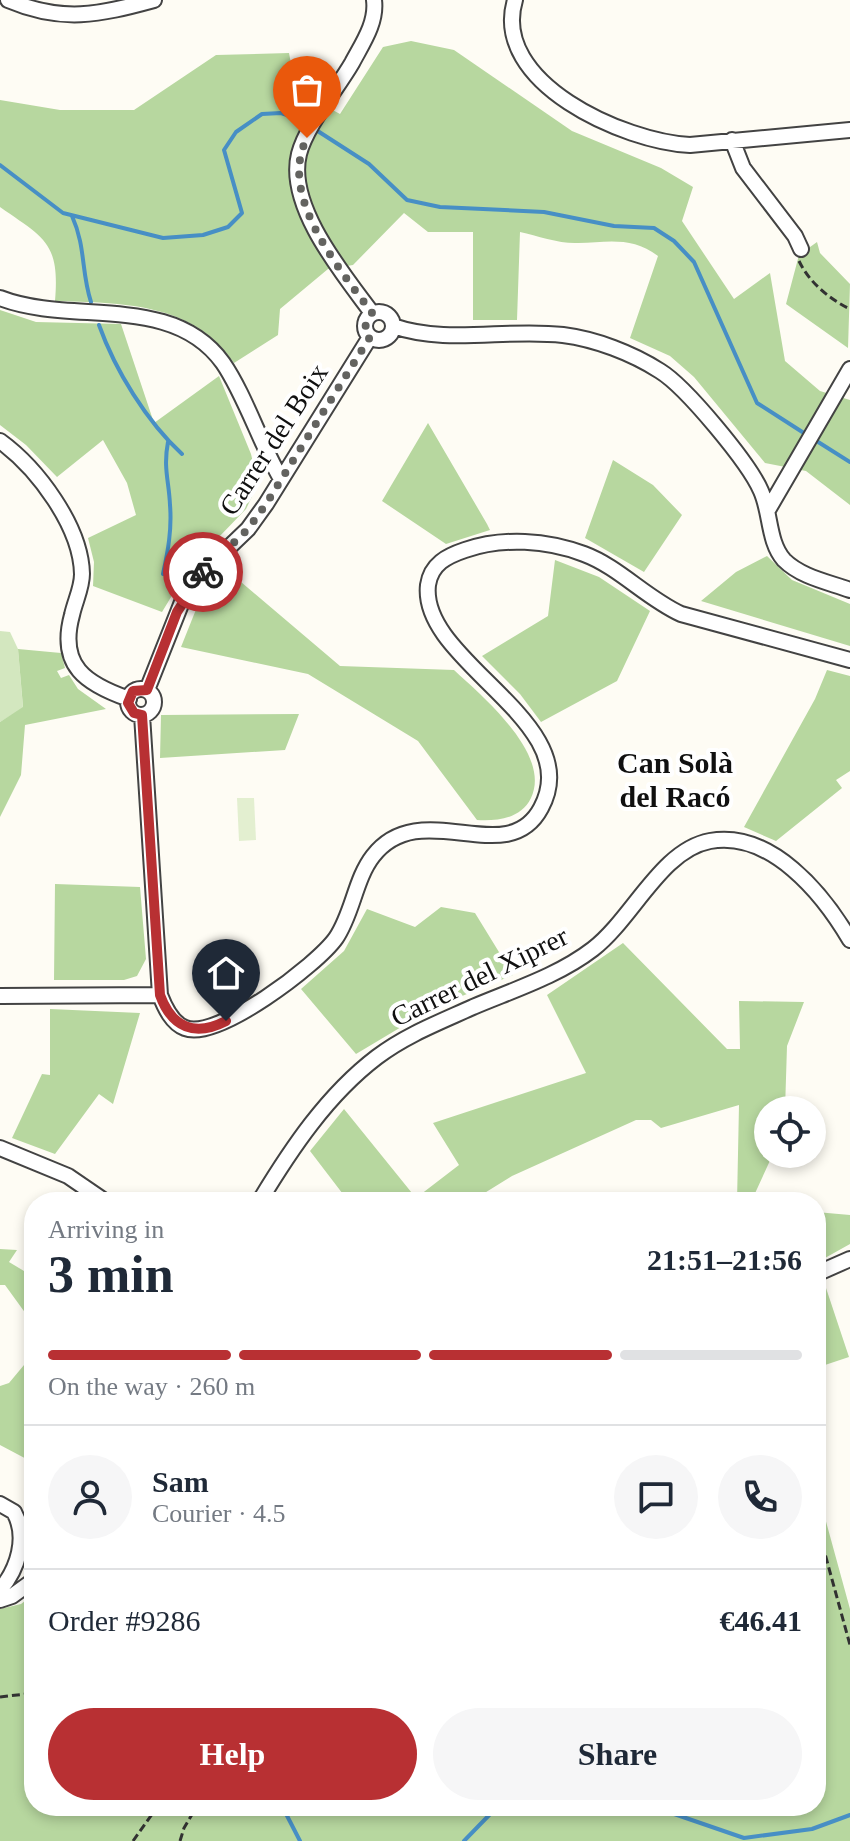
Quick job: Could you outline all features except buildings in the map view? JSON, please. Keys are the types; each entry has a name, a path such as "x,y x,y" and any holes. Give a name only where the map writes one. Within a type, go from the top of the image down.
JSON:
{"street":[{"path":"8,0 37,11 67,17 118,10 154,0"},
{"path":"372,313 365,327 370,337 382,341 389,337 393,326 388,316 372,313 331,257 305,202 298,164 307,138 371,27 374,0"},
{"path":"515,0 510,29 523,59 546,83 596,119 627,133 666,144 850,130"},
{"path":"732,140 743,168 795,236 801,249"},
{"path":"0,298 39,311 152,318 194,335 221,361 234,381 258,440 281,479"},
{"path":"393,326 425,335 563,335 636,358 679,385 760,488 776,548 785,560 798,571 850,590"},
{"name":"Carrer del Boix","path":"147,690 182,602 200,575 248,529 370,337"},
{"path":"768,510 850,369"},
{"path":"0,441 23,459 47,486 80,558 81,587 68,630 77,671 88,682 129,699"},
{"path":"142,715 160,995 175,1021 185,1028 198,1030 215,1026 281,986 329,947 344,923 372,857 396,835 420,829 471,835 510,833 540,811 546,798 547,774 533,733 432,619 428,608 429,580 441,561 491,544 551,544 603,562 659,604 681,614 850,660"},
{"path":"137,689 147,690 153,696 154,705 142,715 131,711 129,699 137,689"},
{"name":"Carrer del Xiprer","path":"266,1192 305,1134 354,1076 378,1056 420,1031 547,975 590,951 619,927 663,869 681,852 708,841 726,840 767,852 806,881 850,940"},
{"path":"0,996 160,995"},
{"path":"0,1148 68,1176 91,1192"},
{"path":"826,1270 850,1259"},
{"path":"0,1504 16,1515 21,1536 16,1564 0,1590"},
{"path":"0,1600 24,1587"}],"path":[{"path":"801,249 799,262 808,276 850,309"},
{"path":"826,1557 850,1645"},
{"path":"0,1697 24,1694"},
{"path":"133,1841 151,1816"},
{"path":"180,1841 191,1816"}],"green space":[{"path":"411,41 454,50 572,131 661,168 693,187 682,221 734,299 770,273 785,361 820,391 850,400 850,505 806,471 765,463 694,377 670,356 630,338 658,256 639,245 564,242 520,232 517,320 473,320 473,232 428,232 404,213 353,265 328,269 280,309 278,335 234,363 217,343 177,317 130,305 55,301 55,266 46,244 28,226 0,207 0,100 60,110 134,110 216,55 289,53 296,90 340,114 383,47"},
{"path":"817,242 820,253 850,284 848,348 786,304 799,255"},
{"path":"0,310 36,322 121,324 154,423 219,376 251,454 258,484 246,509 188,569 162,612 93,586 94,562 88,538 136,515 127,483 103,440 57,477 26,445 0,425"},
{"path":"428,423 490,530 446,544 382,501"},
{"path":"613,460 653,485 682,515 644,572 585,538"},
{"path":"767,556 792,580 850,604 850,646 701,601 736,572"},
{"path":"555,560 599,577 650,611 617,681 541,722 520,694 482,656 548,616"},
{"path":"228,571 340,666 454,670 496,710 523,745 532,763 535,781 527,805 508,817 477,820 418,741 308,674 181,647 199,602"},
{"path":"0,631 10,632 18,649 23,708 0,722"},
{"path":"18,649 61,653 65,668 57,671 61,678 69,675 78,689 106,709 25,725 21,775 0,817 0,722 23,707"},
{"path":"827,670 850,676 850,771 836,780 842,788 776,841 744,827 815,699"},
{"path":"299,714 285,750 160,758 161,715"},
{"path":"237,798 254,798 256,840 239,841"},
{"path":"55,884 140,887 146,959 137,976 124,980 54,980"},
{"path":"441,907 475,913 513,975 433,1008 356,1054 301,989 344,951 367,909 415,927"},
{"path":"623,943 727,1049 740,1049 739,1001 804,1002 787,1046 785,1096 754,1096 754,1168 767,1168 756,1192 737,1192 739,1105 661,1128 651,1120 636,1120 512,1176 486,1192 424,1192 459,1165 433,1123 586,1073 547,995"},
{"path":"50,1009 140,1013 113,1104 99,1094 55,1154 12,1138 42,1074 50,1075"},
{"path":"344,1109 411,1192 341,1192 310,1151"},
{"path":"826,1213 850,1215 850,1244 826,1257"},
{"path":"0,1249 17,1250 9,1262 24,1271 24,1311 5,1285 0,1285"},
{"path":"826,1288 849,1357 826,1365"},
{"path":"24,1365 24,1458 0,1445 0,1386 9,1383"},
{"path":"826,1521 850,1609 850,1841 0,1841 0,1609 24,1602 24,1816 826,1816"}],"waterway":[{"path":"0,165 63,213 163,238 203,235 228,227 242,213 224,150 236,132 262,114 281,113 299,119 369,164 407,200 440,207 544,212 614,226 654,228 674,241 694,262 757,403 807,435"},
{"path":"72,216 91,302"},
{"path":"99,325 133,394 182,454"},
{"path":"815,440 850,462"},
{"path":"163,574 170,523 166,467 168,442"},
{"path":"680,1816 744,1838 812,1829 850,1815"},
{"path":"287,1816 300,1841"},
{"path":"464,1841 488,1816"}],"way so far":[{"path":"203,572 248,529 266,504 370,337 365,327 372,313 331,257 302,192 298,178 299,152 307,138"}],"district":[{"name":"Can Solà del Racó","path":"675,780"}],"route":[{"path":"203,572 177,612 147,690 133,691 128,703 131,711 142,715 159,936 160,995 164,1007 185,1028 198,1030 226,1021"}]}
